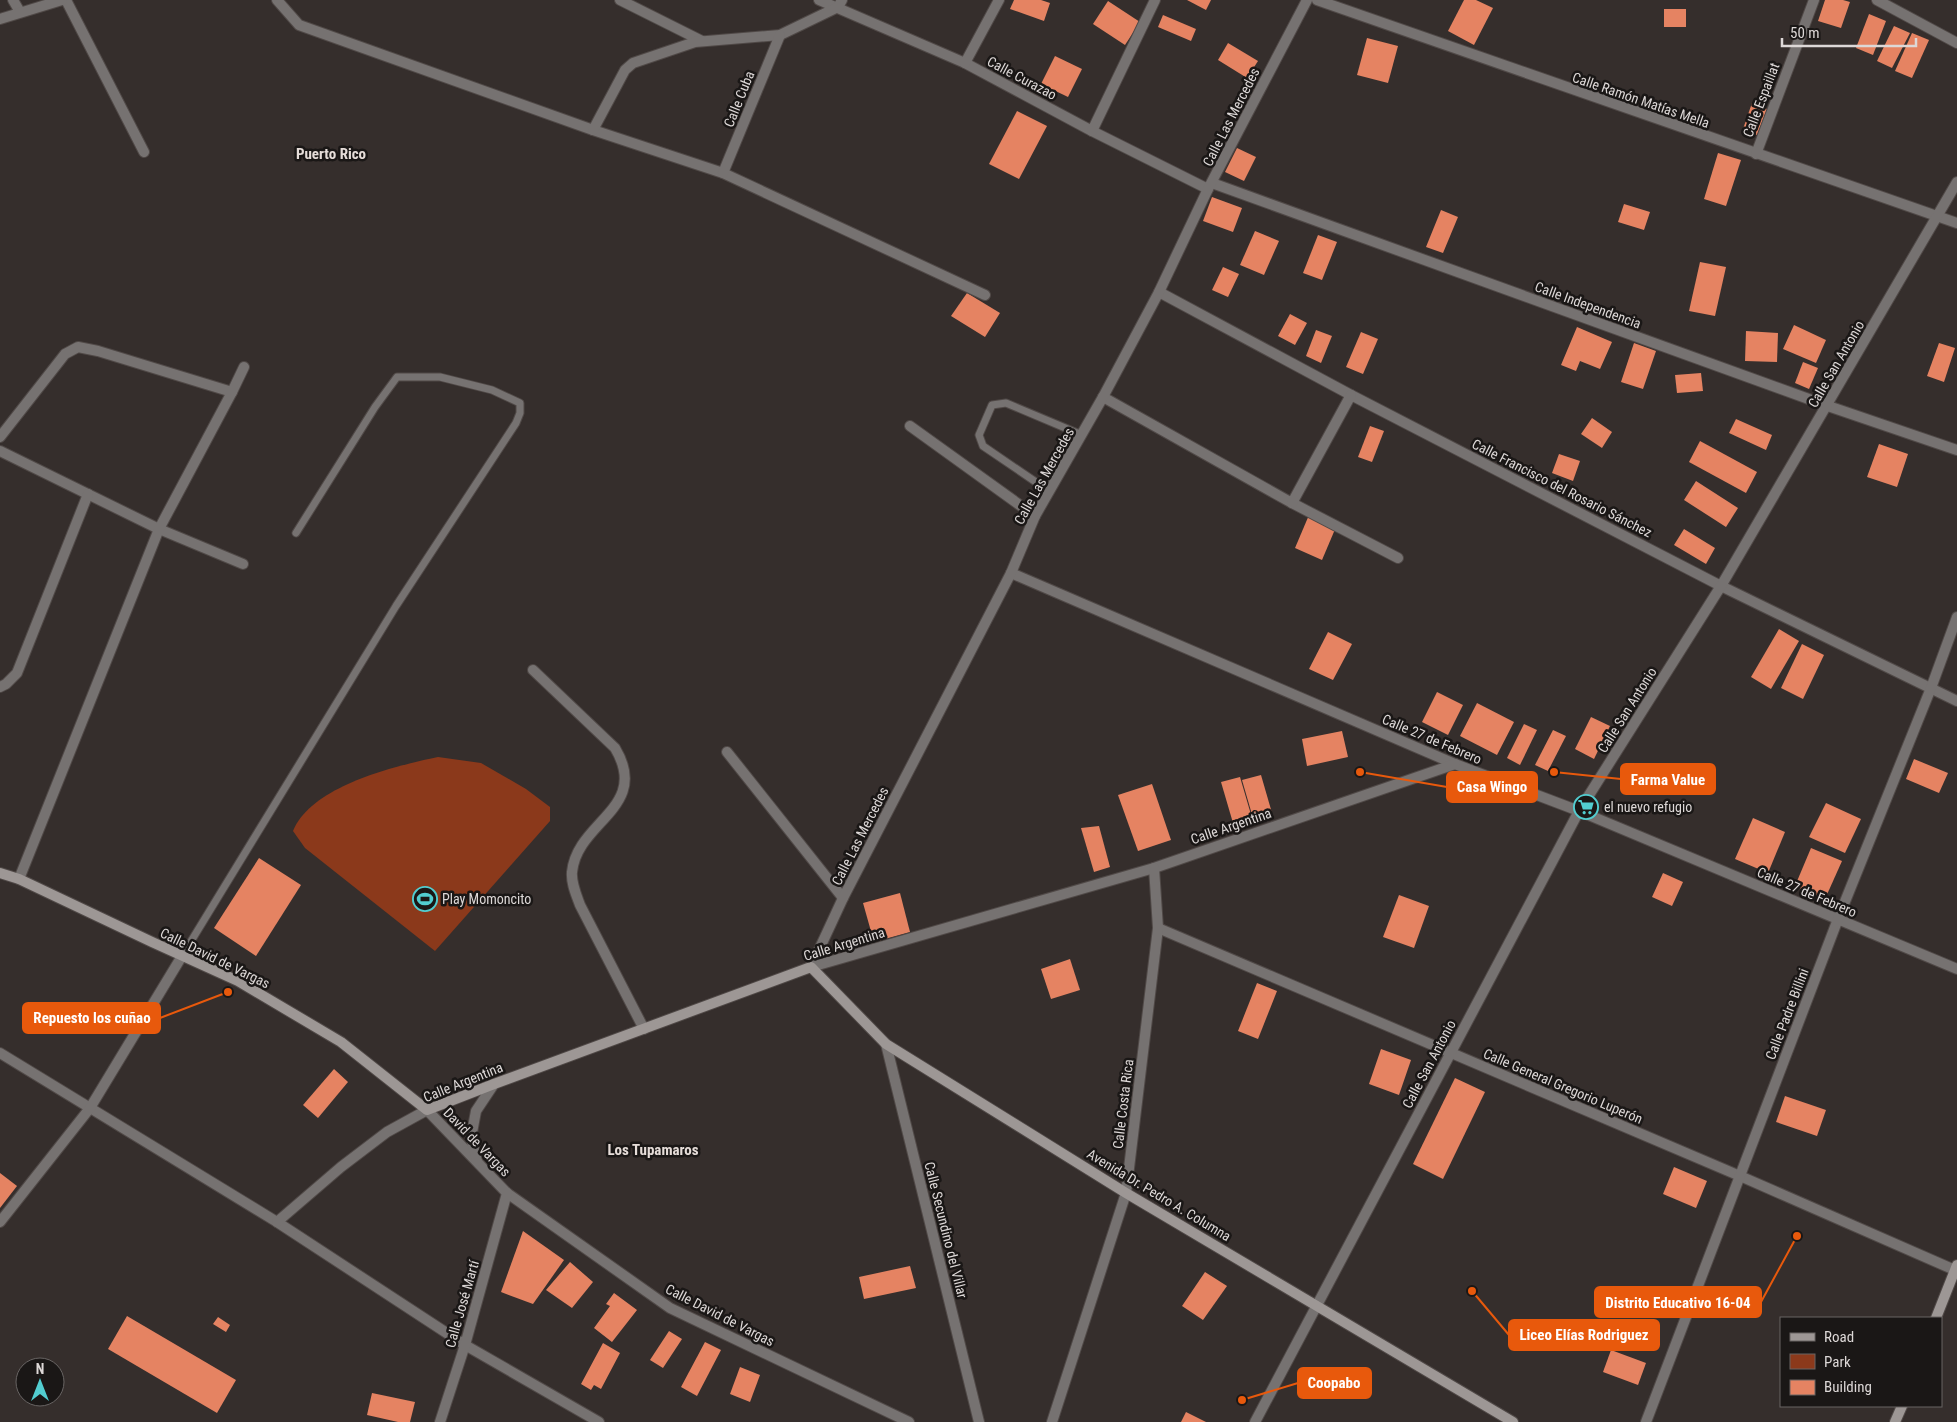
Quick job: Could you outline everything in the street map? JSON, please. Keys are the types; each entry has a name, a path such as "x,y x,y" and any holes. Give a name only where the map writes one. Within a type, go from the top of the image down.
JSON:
{"main road":[{"name":"Calle David de Vargas","path":"0,873 19,878 238,981 341,1042 427,1110"},
{"name":"Calle Argentina","path":"427,1110 810,968"},
{"name":"Avenida Dr. Pedro A. Columna","path":"810,968 886,1044 1126,1192 1514,1422"},
{"path":"1936,1317 1956,1269"},
{"path":"1895,1422 1902,1407"}],"street":[{"path":"13,0 20,12"},
{"path":"0,19 64,0 144,152"},
{"path":"277,0 299,25 593,130 723,172 985,295"},
{"path":"620,0 702,41"},
{"name":"Calle Curazao","path":"819,0 840,3 965,63 1092,131 1210,186"},
{"path":"965,63 999,0"},
{"path":"1092,131 1155,0"},
{"name":"Calle Las Mercedes","path":"810,968 843,898 1011,573 1035,516 1082,435 1160,292 1210,186 1307,0"},
{"name":"Calle Ramón Matías Mella","path":"1317,0 1957,223"},
{"name":"Calle Espaillat","path":"1756,154 1814,0"},
{"path":"1877,0 1957,43"},
{"path":"593,130 622,74 629,66 689,43 780,36 840,3"},
{"name":"Calle Cuba","path":"723,172 780,36"},
{"name":"Calle San Antonio","path":"1255,1422 1579,811 1722,586 1957,182"},
{"name":"Calle Independencia","path":"1210,186 1957,450"},
{"name":"Calle Francisco del Rosario Sánchez","path":"1160,292 1351,395 1722,586 1957,701"},
{"path":"0,437 65,354 78,347 98,351 232,392"},
{"path":"19,878 159,529 244,367"},
{"path":"1292,503 1351,395"},
{"path":"1103,397 1292,503 1398,558"},
{"path":"910,426 1035,516"},
{"path":"0,451 159,529 243,564"},
{"path":"0,687 17,673 88,494"},
{"name":"Calle 27 de Febrero","path":"1011,573 1455,764 1579,811 1957,968"},
{"name":"Calle Padre Billini","path":"1646,1422 1838,919 1957,617"},
{"path":"533,670 615,748 622,759 626,775 624,788 619,799 576,856 572,872 573,888 644,1029"},
{"path":"727,752 843,898"},
{"name":"Calle Argentina","path":"810,968 1154,868 1455,764"},
{"name":"Calle Costa Rica","path":"1052,1422 1126,1192 1158,928 1154,868"},
{"name":"Calle General Gregorio Luperón","path":"1158,928 1956,1269"},
{"path":"0,1222 90,1108 182,956"},
{"name":"Calle Secundino del Villar","path":"886,1044 979,1422"},
{"path":"0,1053 277,1222 465,1344 598,1422"},
{"path":"477,1162 471,1138 476,1111 494,1084"},
{"name":"Calle Argentina","path":"277,1222 341,1167 387,1132 427,1110"},
{"name":"David de Vargas","path":"427,1110 508,1194"},
{"name":"Calle José Martí","path":"440,1422 465,1344 508,1194"},
{"name":"Calle David de Vargas","path":"508,1194 670,1308 909,1422"}],"lane":[{"path":"182,956 396,606 516,423 520,412 520,403 492,390 440,376 397,377 375,407 296,533"},
{"path":"1049,491 983,446 979,434 992,405 1006,403 1082,435"}],"green space":[{"name":"Play Momoncito","path":"438,757 481,763 526,789 550,807 550,821 435,951 305,848 293,831 303,815 317,802 335,790 356,780 400,766"}],"building":[{"path":"1014,0 1041,0 1050,3 1044,21 1010,9"},
{"path":"1187,0 1211,0 1206,10"},
{"path":"1464,0 1476,0 1493,8 1474,45 1448,31"},
{"path":"1825,0 1850,2 1841,28 1818,21"},
{"path":"1108,1 1140,22 1125,45 1093,24"},
{"path":"1664,9 1686,9 1686,27 1664,27"},
{"path":"1869,14 1886,21 1873,55 1856,48"},
{"path":"1163,15 1196,29 1191,41 1158,27"},
{"path":"1894,26 1910,33 1892,68 1877,61"},
{"path":"1912,33 1929,40 1912,78 1895,71"},
{"path":"1367,38 1398,46 1388,83 1357,75"},
{"path":"1228,43 1258,61 1247,78 1218,60"},
{"path":"1055,56 1082,69 1068,97 1041,84"},
{"path":"1752,103 1767,109 1757,135 1743,129"},
{"path":"1017,111 1047,126 1019,179 989,164"},
{"path":"1237,148 1256,157 1244,181 1225,172"},
{"path":"1718,153 1741,160 1726,206 1704,199"},
{"path":"1212,197 1242,208 1233,232 1203,221"},
{"path":"1624,204 1650,212 1644,230 1618,222"},
{"path":"1441,210 1458,217 1443,253 1426,247"},
{"path":"1255,231 1279,241 1264,275 1240,265"},
{"path":"1318,235 1337,242 1322,280 1303,273"},
{"path":"1700,262 1726,267 1715,316 1689,311"},
{"path":"1223,267 1239,274 1228,297 1212,290"},
{"path":"967,293 1000,313 985,337 951,316"},
{"path":"1290,314 1307,323 1295,345 1278,336"},
{"path":"1794,325 1826,340 1816,363 1783,349"},
{"path":"1577,327 1612,342 1600,369 1580,361 1576,371 1561,365"},
{"path":"1316,330 1332,336 1321,363 1306,356"},
{"path":"1746,331 1778,333 1777,362 1745,361"},
{"path":"1361,332 1378,339 1363,374 1346,367"},
{"path":"1634,343 1656,351 1643,389 1621,382"},
{"path":"1939,343 1955,348 1944,382 1927,376"},
{"path":"1803,362 1818,368 1809,389 1795,383"},
{"path":"1701,373 1703,391 1677,393 1675,375"},
{"path":"1592,418 1612,432 1602,448 1581,434"},
{"path":"1736,419 1772,435 1766,450 1729,433"},
{"path":"1370,426 1384,431 1372,462 1358,457"},
{"path":"1700,441 1757,472 1746,493 1689,462"},
{"path":"1879,444 1908,454 1897,487 1867,477"},
{"path":"1559,454 1580,461 1573,481 1552,473"},
{"path":"1696,481 1738,508 1726,527 1684,500"},
{"path":"1309,515 1336,527 1322,560 1295,548"},
{"path":"1684,529 1715,548 1706,564 1674,545"},
{"path":"1779,629 1799,641 1771,689 1751,677"},
{"path":"1328,632 1352,644 1333,680 1309,669"},
{"path":"1802,644 1824,655 1803,699 1781,688"},
{"path":"1437,692 1463,705 1448,735 1422,722"},
{"path":"1477,703 1514,722 1497,755 1460,736"},
{"path":"1591,717 1610,726 1594,759 1575,749"},
{"path":"1524,724 1537,730 1520,765 1507,758"},
{"path":"1553,730 1566,736 1548,771 1535,765"},
{"path":"1342,731 1348,757 1307,766 1302,739"},
{"path":"1914,759 1948,773 1939,793 1906,779"},
{"path":"1261,775 1272,813 1253,818 1242,780"},
{"path":"1240,777 1252,818 1233,823 1221,782"},
{"path":"1152,784 1171,840 1138,851 1118,795"},
{"path":"1826,803 1861,819 1845,853 1809,837"},
{"path":"1753,818 1785,832 1768,873 1735,859"},
{"path":"1099,826 1110,867 1094,872 1081,828"},
{"path":"1811,848 1842,861 1825,899 1795,886"},
{"path":"259,858 301,885 256,956 214,928"},
{"path":"1663,873 1683,882 1672,906 1652,897"},
{"path":"900,893 910,932 874,942 863,903"},
{"path":"1399,895 1429,906 1414,948 1383,937"},
{"path":"1070,959 1080,990 1051,999 1041,969"},
{"path":"1257,983 1277,991 1258,1039 1238,1031"},
{"path":"1381,1049 1411,1060 1399,1095 1369,1084"},
{"path":"334,1069 348,1082 318,1118 303,1105"},
{"path":"1455,1078 1485,1092 1443,1179 1413,1164"},
{"path":"1785,1096 1826,1110 1817,1136 1776,1122"},
{"path":"1674,1167 1707,1181 1696,1208 1663,1194"},
{"path":"0,1173 17,1186 0,1208"},
{"path":"523,1231 564,1260 533,1304 501,1292"},
{"path":"570,1262 593,1282 572,1308 546,1290"},
{"path":"910,1266 916,1288 864,1299 859,1277"},
{"path":"1205,1272 1227,1286 1203,1320 1182,1306"},
{"path":"614,1293 637,1310 612,1342 594,1328 610,1306 606,1304"},
{"path":"127,1316 236,1380 217,1413 108,1349"},
{"path":"218,1317 230,1325 226,1332 213,1324"},
{"path":"669,1331 682,1339 663,1368 650,1360"},
{"path":"705,1342 721,1350 697,1396 681,1387"},
{"path":"603,1343 620,1353 601,1389 594,1385 591,1390 581,1384"},
{"path":"1611,1350 1646,1363 1638,1385 1603,1372"},
{"path":"740,1367 760,1375 750,1402 730,1394"},
{"path":"372,1393 415,1402 410,1422 398,1422 367,1415"},
{"path":"1186,1412 1206,1422 1181,1422"}],"place":[{"name":"Casa Wingo","path":"1360,772"},
{"name":"Farma Value","path":"1554,772"},
{"name":"el nuevo refugio","path":"1586,807"},
{"name":"Play Momoncito","path":"425,899"},
{"name":"Repuesto los cuñao","path":"228,992"},
{"name":"Distrito Educativo 16-04","path":"1797,1236"},
{"name":"Liceo Elías Rodriguez","path":"1472,1291"},
{"name":"Coopabo","path":"1242,1400"}],"district":[{"name":"Puerto Rico","path":"331,154"},
{"name":"Los Tupamaros","path":"653,1150"}]}
